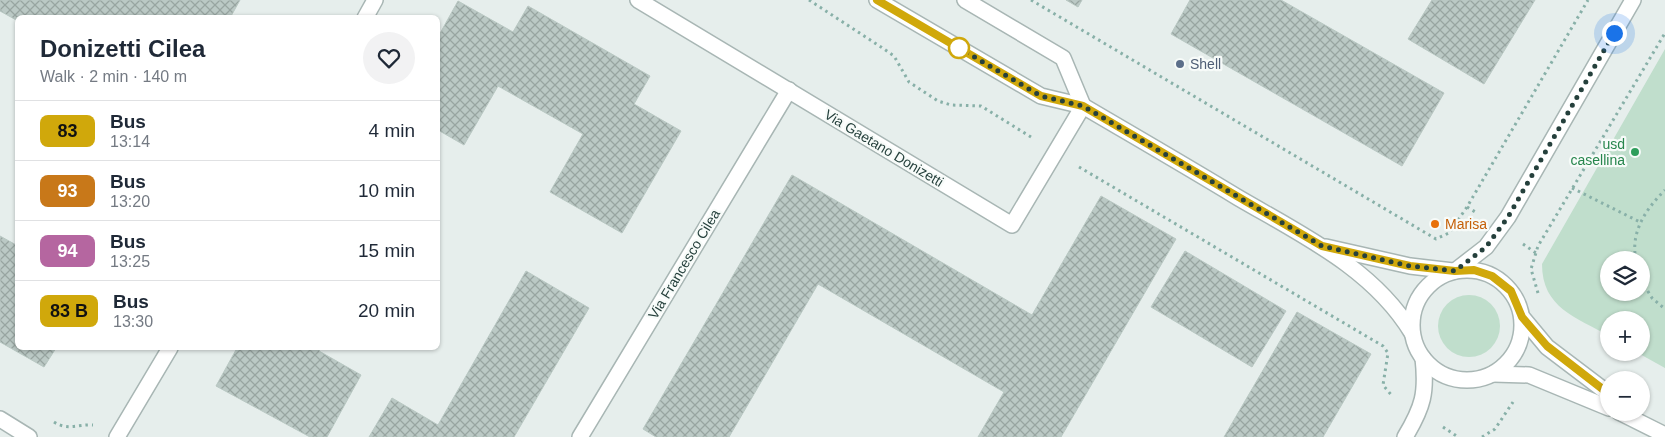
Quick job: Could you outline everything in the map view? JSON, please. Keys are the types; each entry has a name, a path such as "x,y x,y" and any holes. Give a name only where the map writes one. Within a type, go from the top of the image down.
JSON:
{"street":[{"path":"367,15 375,0"},
{"name":"Via Gaetano Donizetti","path":"638,0 1012,225 1083,106"},
{"path":"876,0 1041,96 1083,106 1322,246 1378,289 1402,316 1412,333 1422,358 1425,395 1419,414 1405,437"},
{"path":"965,0 1063,58 1083,106"},
{"path":"1412,333 1413,315 1422,294 1435,280 1455,271 1486,247 1508,217 1633,0"},
{"name":"Via Francesco Cilea","path":"580,437 789,90"},
{"path":"1322,246 1410,266 1455,271 1474,270 1492,276 1500,281 1514,296 1522,317 1547,346 1600,387"},
{"path":"1493,374 1509,361 1518,347 1522,332 1522,317"},
{"path":"117,437 169,350"},
{"path":"1422,358 1439,372 1459,380 1477,379 1505,372 1529,375 1600,404"},
{"path":"0,419 30,437"},
{"path":"1639,421 1665,435"},
{"path":"1642,421 1646,424"}],"path":[{"path":"809,0 894,56 909,82 938,101 952,105 981,106 1056,153 1383,346 1388,353 1383,385 1393,397"},
{"path":"1031,0 1414,228 1436,238 1449,233 1467,207 1588,0"},
{"path":"1541,297 1533,278 1533,261 1538,246 1665,33"},
{"path":"1572,188 1640,222"},
{"path":"1634,251 1640,222 1648,207 1665,190"},
{"path":"1650,295 1665,309"},
{"path":"49,419 64,427 97,425 117,437"},
{"path":"1482,437 1495,429 1502,421"},
{"path":"1444,428 1458,437"}],"green space":[{"name":"usd casellina","path":"1665,49 1665,368 1650,360 1650,311 1600,311 1600,331 1573,316 1554,301 1544,279 1542,264"},
{"path":"1463,295 1475,295 1491,304 1498,314 1500,326 1498,338 1491,348 1475,357 1463,357 1452,352 1443,343 1438,332 1438,320 1443,309 1452,300"}],"building":[{"path":"0,0 240,0 232,15 15,15 15,19 0,11"},
{"path":"1066,0 1082,0 1078,7"},
{"path":"1190,0 1281,0 1444,93 1402,166 1171,34"},
{"path":"1432,0 1535,0 1484,84 1408,39"},
{"path":"458,1 513,32 528,6 650,76 634,104 681,131 622,233 550,192 583,134 498,86 464,145 440,131 440,33"},
{"path":"792,175 1032,315 1101,196 1176,239 1061,437 978,437 1004,392 818,284 729,437 656,437 643,429"},
{"path":"0,236 15,244 15,350 55,350 44,367 0,342"},
{"path":"1185,251 1286,311 1252,367 1151,307"},
{"path":"526,271 589,308 514,437 369,437 392,398 438,425"},
{"path":"1297,312 1371,354 1323,437 1224,437"},
{"path":"236,350 320,350 361,375 327,437 310,437 216,386"}],"bus line":[{"name":"83","path":"877,0 1041,96 1083,106 1322,246 1410,266 1455,271 1474,270 1492,276 1511,291 1521,310 1522,317 1547,346 1600,387"}],"place":[{"name":"Shell","path":"1180,64"},
{"name":"usd casellina","path":"1635,152"},
{"name":"Marisa","path":"1435,224"}],"route":[{"path":"959,48 1041,96 1083,106 1322,246 1410,266 1455,271 1486,247 1508,217 1614,33"}]}
